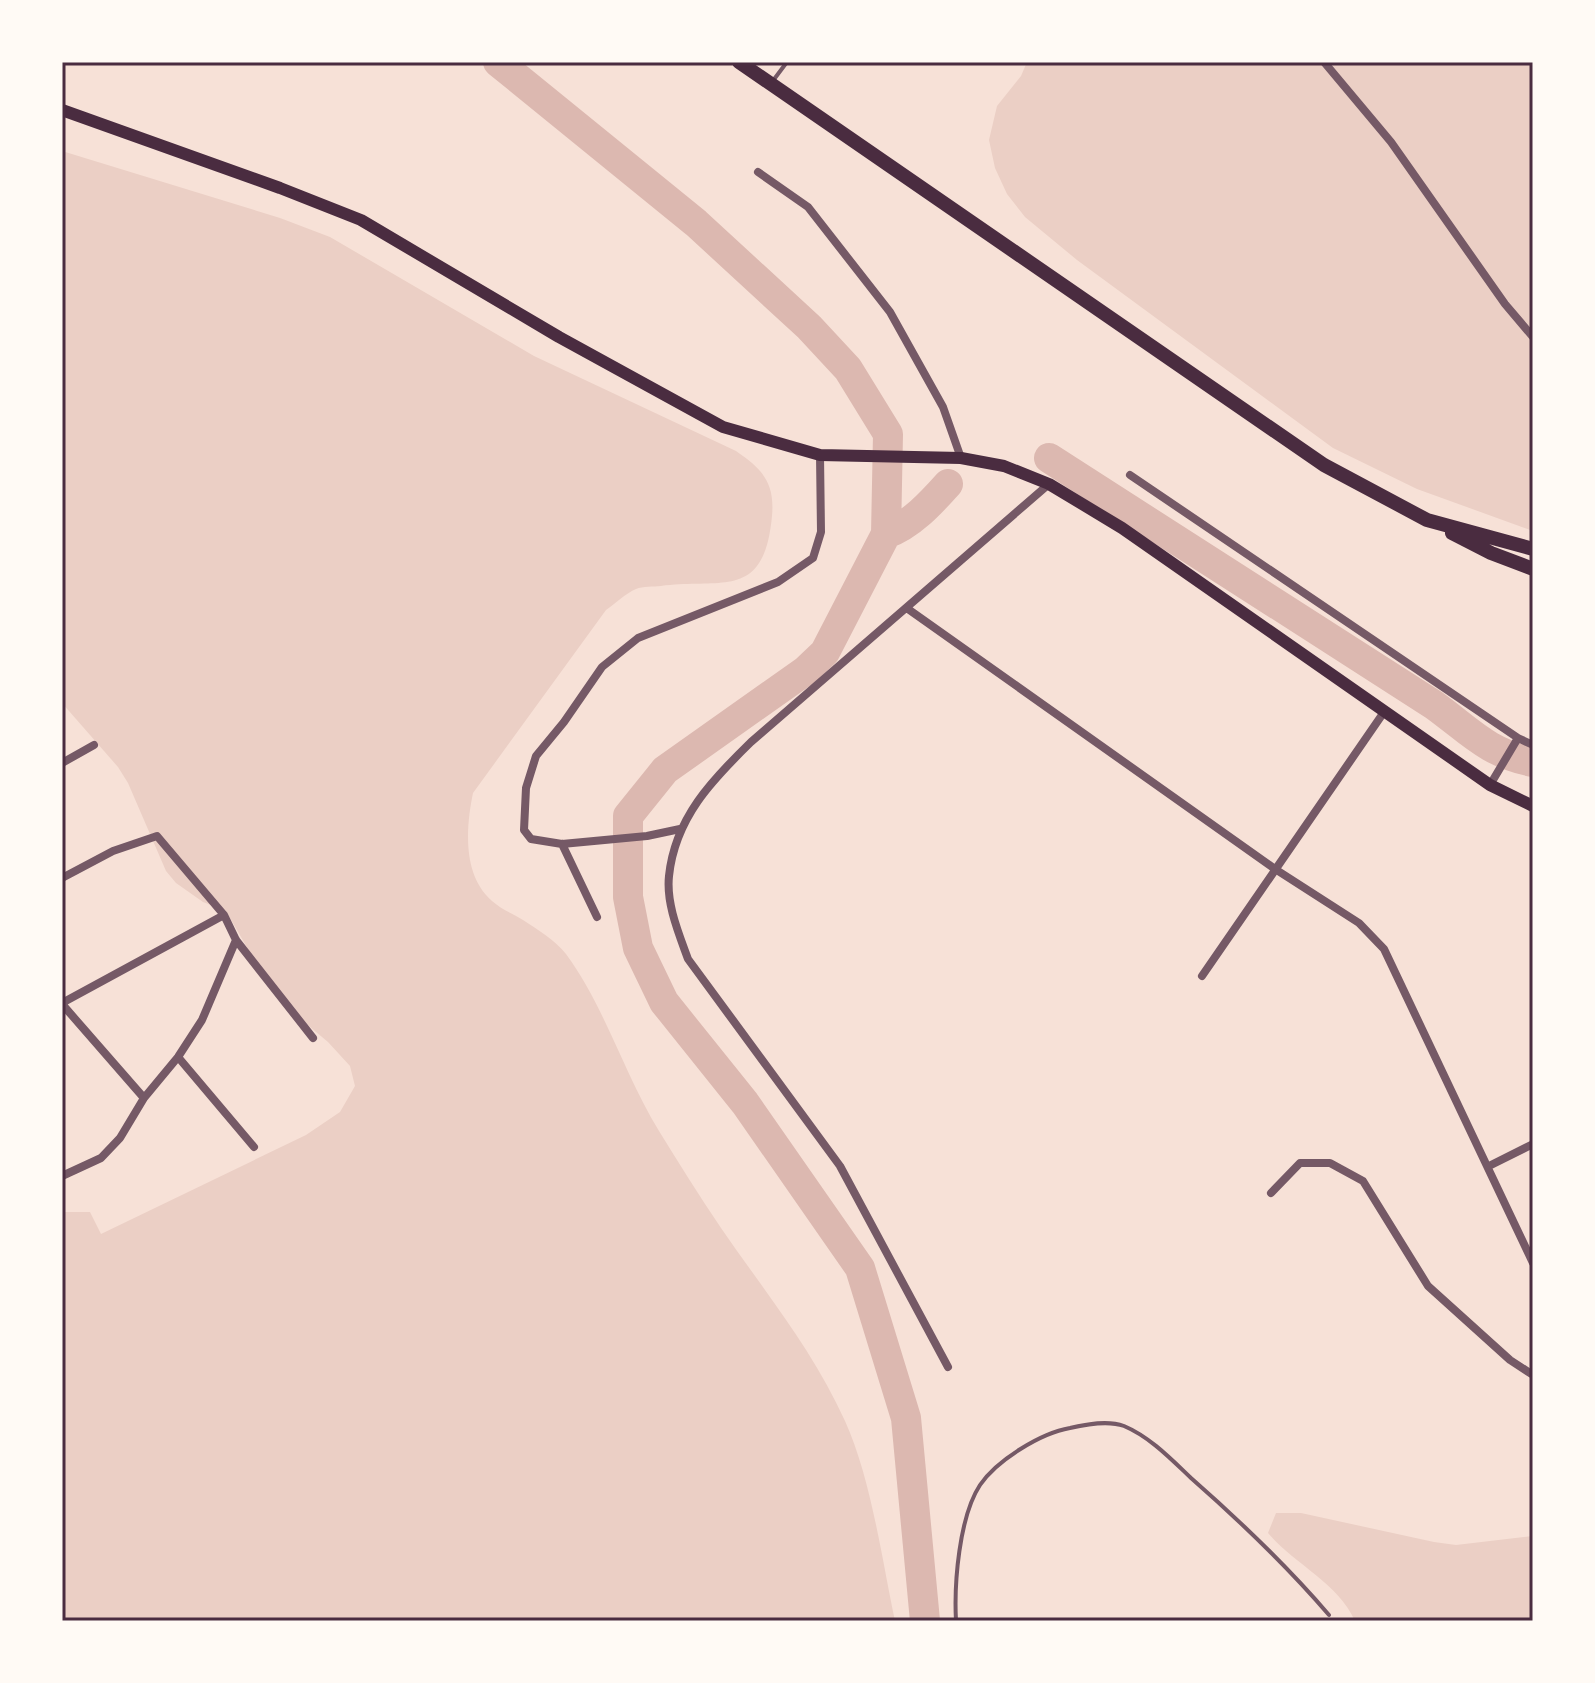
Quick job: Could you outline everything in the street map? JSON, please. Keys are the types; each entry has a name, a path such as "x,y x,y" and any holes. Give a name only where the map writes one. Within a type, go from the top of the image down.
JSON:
{"highway":[{"path":"739,62 1324,465 1491,553 1533,569"},
{"path":"1427,520 1533,549"}],"main road":[{"path":"62,110 361,220 559,337 723,427 820,455 961,458 1004,466 1049,484 1122,528 1490,785 1533,806"}],"street":[{"path":"1324,62 1391,142 1505,304 1533,337"},
{"path":"758,172 808,207 890,312 943,407 961,458"},
{"path":"680,829 647,836 562,844 531,839 524,830 526,788 536,756 602,667 638,638 778,582 813,558 821,532 820,455"},
{"path":"1130,475 1518,738 1533,745"},
{"path":"948,1367 840,1166 688,959 674,921 669,877 680,829 710,782 1049,484"},
{"path":"908,609 1275,869 1359,923 1384,949 1533,1263"},
{"path":"1202,976 1384,712"},
{"path":"1490,785 1518,738"},
{"path":"62,763 94,745"},
{"path":"62,878 113,851 157,836 224,915 236,940 313,1038"},
{"path":"562,844 597,917"},
{"path":"144,1098 62,1003 224,915"},
{"path":"62,1176 101,1158 120,1138 144,1098 178,1057 202,1020 236,940"},
{"path":"178,1057 254,1147"},
{"path":"1489,1166 1533,1144"},
{"path":"1271,1193 1300,1163 1330,1163 1363,1181 1428,1286 1510,1360 1533,1375"}],"lane":[{"path":"771,83 787,62"},
{"path":"956,1621 955,1596 964,1526 980,1485 1011,1455 1053,1431 1092,1423 1122,1425 1147,1439 1261,1540 1329,1615"}],"shaded area":[{"path":"1027,62 1533,62 1533,531 1417,489 1333,448 1077,260 1025,217 1007,194 995,168 989,140 997,106 1021,76"},
{"path":"62,151 280,218 330,237 534,356 736,451 760,471 769,485 772,516 767,543 760,562 750,573 721,583 639,588 606,610 473,793 469,850 475,878 482,890 496,904 557,944 580,974 659,1131 713,1216 788,1322 832,1395 862,1468 895,1621 62,1621 62,1212 90,1212 101,1234 306,1135 340,1112 355,1086 350,1066 328,1042 285,1006 267,982 226,911 203,902 176,883 166,871 128,783 118,767 62,703"},
{"path":"1276,1513 1301,1513 1456,1545 1533,1536 1533,1621 1355,1621 1338,1596 1268,1533"}],"waterway":[{"path":"498,62 696,223 809,327 848,369 888,434 886,534 825,652 805,671 665,770 628,816 628,897 638,948 664,1002 745,1103 860,1268 906,1418 925,1621"},
{"path":"1049,458 1434,705 1491,747 1533,762"},
{"path":"886,534 912,519 948,484"}]}
